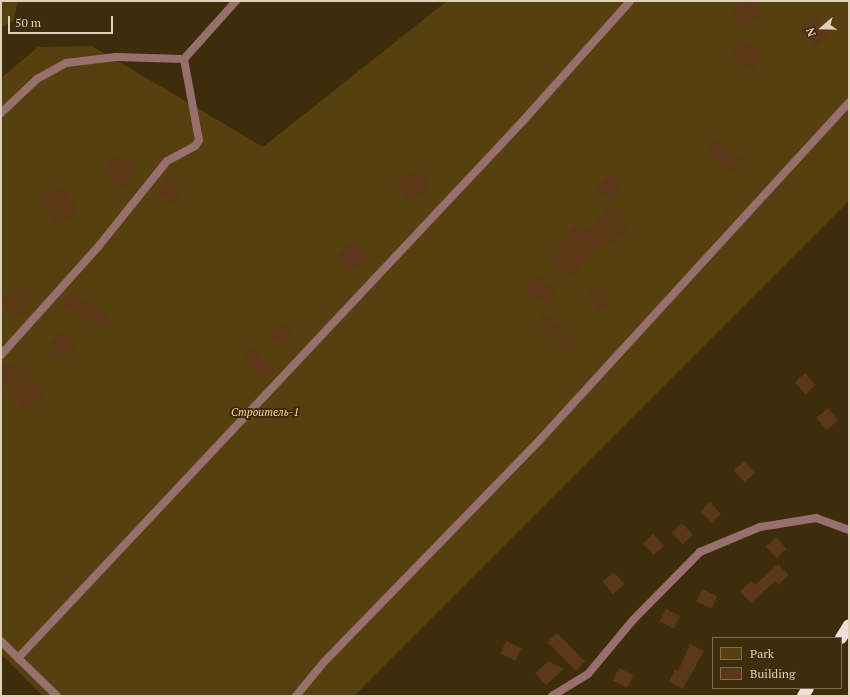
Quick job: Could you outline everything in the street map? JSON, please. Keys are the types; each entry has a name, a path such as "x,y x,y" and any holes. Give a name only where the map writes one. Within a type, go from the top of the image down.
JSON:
{"highway":[{"path":"842,637 849,625"}],"lane":[{"path":"1,113 37,79 66,64 116,57 184,59 236,1"},
{"path":"18,658 522,122 630,1"},
{"path":"1,355 98,247 167,161 195,146 199,140 184,59"},
{"path":"296,696 324,662 536,444 849,102"},
{"path":"552,696 588,674 633,620 700,552 760,527 816,518 849,530"},
{"path":"1,641 57,696"}],"green space":[{"path":"1,1 18,1 14,20 1,28"},
{"name":"Строитель-1","path":"447,1 849,1 849,201 354,696 43,696 1,654 1,78 38,47 92,46 263,147"}],"building":[{"path":"745,1 753,1 763,12 744,29 730,15"},
{"path":"815,16 831,33 816,46 800,30"},
{"path":"742,39 764,56 752,72 730,55"},
{"path":"715,137 744,161 734,174 705,149"},
{"path":"118,155 137,173 121,190 102,172"},
{"path":"419,168 429,179 424,183 428,188 411,203 395,184"},
{"path":"167,175 186,189 175,204 156,190"},
{"path":"609,175 623,188 610,202 596,189"},
{"path":"61,186 79,211 57,227 39,202"},
{"path":"611,206 630,225 610,244 605,239 569,278 548,257 568,237 565,235 577,223 585,232"},
{"path":"354,240 370,257 351,274 336,257"},
{"path":"536,275 557,291 546,305 525,289"},
{"path":"17,285 33,299 18,316 2,302"},
{"path":"595,286 611,303 601,312 585,295"},
{"path":"71,292 87,304 91,300 110,319 96,332 76,312 75,314 62,303"},
{"path":"544,313 580,344 571,355 535,324"},
{"path":"281,322 295,333 284,347 270,336"},
{"path":"62,332 78,349 63,362 47,346"},
{"path":"252,346 276,372 266,380 242,355"},
{"path":"16,362 45,394 26,411 15,399 19,395 1,379 4,375 1,367"},
{"path":"805,373 816,385 806,394 795,383"},
{"path":"828,408 838,420 827,430 817,418"},
{"path":"744,461 755,473 745,482 734,471"},
{"path":"710,502 721,514 711,523 700,511"},
{"path":"682,523 693,535 683,544 672,533"},
{"path":"653,534 664,546 654,555 643,544"},
{"path":"776,537 787,549 777,558 766,547"},
{"path":"778,564 789,575 778,585 775,581 751,603 740,591 751,581 755,585"},
{"path":"614,572 624,584 613,594 603,582"},
{"path":"702,589 717,596 711,609 696,602"},
{"path":"666,609 680,616 674,629 660,621"},
{"path":"557,633 585,662 575,671 548,642"},
{"path":"506,641 521,648 515,661 500,654"},
{"path":"690,644 704,651 683,689 669,682 675,669 678,671"},
{"path":"548,661 564,669 546,685 535,673"},
{"path":"619,668 633,675 627,688 613,680"}]}
